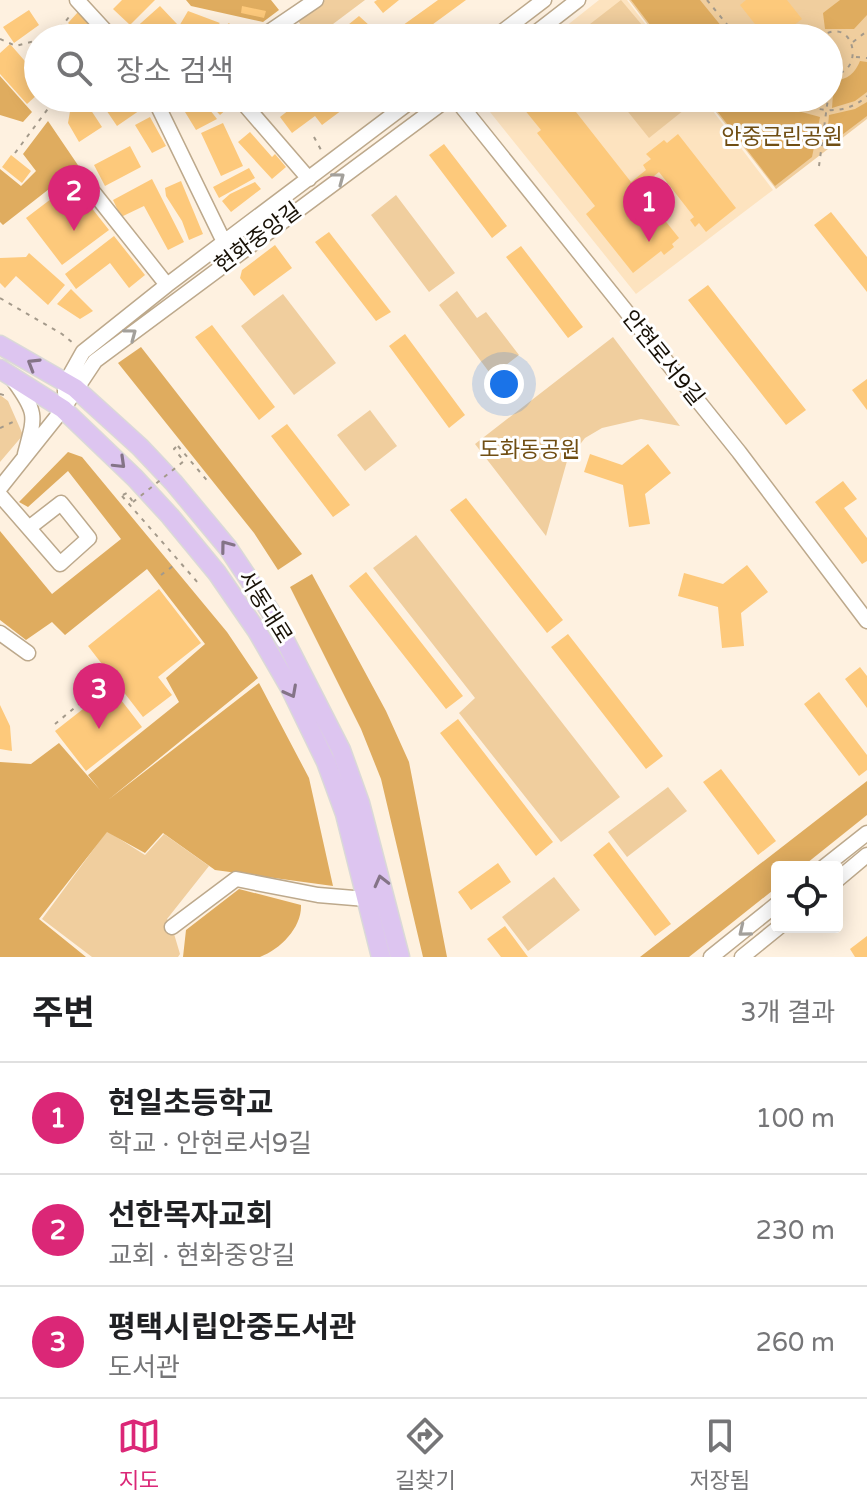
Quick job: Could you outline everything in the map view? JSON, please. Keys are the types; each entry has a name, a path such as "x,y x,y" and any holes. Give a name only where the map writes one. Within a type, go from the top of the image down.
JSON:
{"main road":[{"name":"서동대로","path":"0,345 70,386 174,483 228,548 277,623 341,750 364,816 400,957"},
{"name":"서동대로","path":"5,372 63,409 135,478 217,573 257,631 290,688 326,762 345,814 381,957"}],"street":[{"path":"281,24 316,0"},
{"path":"512,24 544,0"},
{"path":"547,24 578,0"},
{"path":"78,1 99,24"},
{"path":"162,112 224,242 221,265"},
{"path":"251,112 309,179"},
{"path":"0,488 63,409 83,352 397,112"},
{"name":"현화중앙길","path":"70,386 95,361 221,265 430,112"},
{"name":"안현로서9길","path":"466,112 739,452 867,621"},
{"path":"94,193 167,285"},
{"path":"5,372 28,400 34,414 22,463"},
{"path":"0,495 30,527"},
{"path":"0,633 28,653"},
{"path":"832,861 867,833"},
{"path":"843,875 867,855"},
{"path":"172,927 236,879 318,895 366,899"},
{"path":"711,957 771,909"},
{"path":"742,957 772,933"}],"path":[{"path":"707,0 727,24"},
{"path":"63,24 78,1"},
{"path":"853,42 867,31"},
{"path":"843,34 853,42 856,57 843,72"},
{"path":"0,39 16,46 24,44"},
{"path":"856,57 867,58"},
{"path":"843,109 867,96"},
{"path":"15,153 46,112"},
{"path":"819,166 825,112"},
{"path":"0,298 62,334 83,352"},
{"path":"0,394 8,396"},
{"path":"0,428 21,417"},
{"path":"199,584 122,496 127,493 133,502 184,461 174,449 178,446 210,484"},
{"path":"161,575 178,562"},
{"path":"55,724 108,680"}],"shaded area":[{"path":"599,0 627,0 645,24 569,24"},
{"path":"490,112 714,112 773,190 636,294"}],"green space":[{"path":"186,0 271,0 279,10 263,22 191,6"},
{"path":"325,0 365,0 333,24 300,24 297,20"},
{"path":"621,0 641,24 590,24"},
{"name":"안중근린공원","path":"629,0 867,0 867,119 776,189 716,112 843,112 843,24 647,24"},
{"path":"631,0 700,0 720,24 649,24"},
{"path":"840,0 867,0 867,15 854,29 843,29 843,24 824,24 823,13"},
{"path":"860,61 867,62 867,92 843,105 843,79 856,69"},
{"path":"0,76 24,103 24,112 32,112 23,122 0,115"},
{"path":"867,102 867,116 826,147 829,115 855,109"},
{"path":"628,112 682,112 649,138"},
{"path":"718,112 802,112 820,117 812,157 775,186"},
{"path":"48,121 86,177 67,175 3,225 0,222 0,169 21,186 36,171 23,154"},
{"path":"396,195 455,273 429,292 371,215"},
{"path":"457,291 477,318 486,312 519,355 492,376 439,305"},
{"path":"283,294 336,363 294,395 241,326"},
{"name":"도화동공원","path":"613,337 680,426 641,419 602,428 585,438 567,461 546,536 475,444"},
{"path":"141,347 302,554 278,570 254,533 118,363"},
{"path":"0,395 8,401 23,435 0,462"},
{"path":"370,410 397,446 365,471 337,435"},
{"path":"68,452 82,457 227,632 258,678 108,800 259,683 309,778 333,886 215,870 163,833 145,853 107,832 39,919 86,957 0,957 0,762 31,764 59,743 100,790 88,775 179,702 166,678 205,644 147,569 65,635 52,622 26,640 0,620 0,531 52,594 121,539 68,471 28,507 19,502"},
{"path":"416,535 620,797 561,842 459,713 475,698 373,568"},
{"path":"312,574 386,711 409,762 447,957 423,957 381,779 361,729 290,587"},
{"path":"867,781 867,815 810,861 771,861 771,892 689,957 640,957"},
{"path":"668,787 687,811 627,857 608,832"},
{"path":"107,831 145,855 164,834 209,866 167,919 180,954 178,957 92,957 42,919"},
{"path":"554,877 580,910 528,951 502,917"},
{"path":"239,889 301,905 298,921 289,936 260,957 183,957 186,930"}],"building":[{"path":"122,0 155,0 131,24 113,9"},
{"path":"399,0 383,13 374,2"},
{"path":"438,0 466,0 433,24 405,24"},
{"path":"746,0 787,0 802,19 795,24 755,24 740,5"},
{"path":"160,6 177,24 140,24"},
{"path":"242,6 266,11 264,18 241,13"},
{"path":"29,10 38,24 24,24 24,36 14,43 3,27"},
{"path":"188,11 220,23 219,24 180,24"},
{"path":"78,12 89,24 69,24"},
{"path":"359,16 368,24 349,24"},
{"path":"10,44 24,60 24,101 0,74 0,53"},
{"path":"70,112 92,112 102,127 79,142 68,123"},
{"path":"107,112 137,112 117,126"},
{"path":"185,112 212,112 217,119 196,130"},
{"path":"286,112 339,112 322,125 315,116 292,133 280,117"},
{"path":"526,112 576,112 631,182 646,170 643,165 651,159 646,154 678,134 736,208 706,232 699,223 695,227 690,220 694,217 659,172 639,188 679,238 664,255 661,251 633,273 586,214 595,206 537,133 541,130"},
{"path":"150,117 166,146 152,153 135,125"},
{"path":"223,123 243,166 221,176 201,133"},
{"path":"250,132 272,157 275,154 286,167 272,179 238,142"},
{"path":"444,144 507,226 492,238 429,155"},
{"path":"130,146 141,167 105,186 94,165"},
{"path":"11,155 31,171 22,183 2,167"},
{"path":"249,168 255,178 219,198 213,187"},
{"path":"152,179 184,242 168,250 144,206 121,217 113,200"},
{"path":"181,181 203,234 189,240 182,221 166,196 165,188"},
{"path":"255,182 261,189 231,212 222,201"},
{"path":"72,183 109,230 62,265 26,218"},
{"path":"831,212 867,257 867,292 814,225"},
{"path":"329,232 391,312 376,321 315,242"},
{"path":"114,236 145,275 129,288 110,263 76,289 65,274"},
{"path":"275,245 292,268 254,296 240,278 242,270"},
{"path":"521,246 583,327 568,338 506,257"},
{"path":"29,253 65,285 48,305 16,276 5,288 0,283 0,258 26,257"},
{"path":"708,285 806,410 786,425 688,300"},
{"path":"71,289 93,311 80,319 57,304"},
{"path":"212,325 275,407 259,420 195,337"},
{"path":"405,334 465,415 449,428 389,346"},
{"path":"867,379 867,410 852,390"},
{"path":"287,424 350,505 333,517 271,436"},
{"path":"648,444 671,473 645,494 650,524 629,527 623,485 584,472 590,454 622,465"},
{"path":"843,481 857,499 844,508 867,538 867,561 862,564 815,502"},
{"path":"466,498 563,620 547,633 450,510"},
{"path":"747,565 768,592 741,613 744,646 722,648 718,607 678,596 684,573 723,584"},
{"path":"366,572 463,696 446,709 349,586"},
{"path":"159,589 201,643 158,677 172,695 143,717 88,646"},
{"path":"568,634 663,756 646,769 551,647"},
{"path":"860,667 867,676 867,708 845,679"},
{"path":"111,687 142,727 86,771 55,731"},
{"path":"819,692 867,755 867,770 859,776 804,704"},
{"path":"0,705 10,726 12,751 0,749"},
{"path":"458,719 553,842 536,856 440,733"},
{"path":"721,769 776,841 758,855 703,782"},
{"path":"609,842 671,924 655,936 593,855"},
{"path":"498,863 511,882 471,910 458,892"},
{"path":"505,926 528,957 501,957 487,939"},
{"path":"867,936 867,957 855,957 850,949"}],"place":[{"name":"선한목자교회","path":"74,231"},
{"name":"현일초등학교","path":"649,242"},
{"name":"평택시립안중도서관","path":"99,729"}]}
